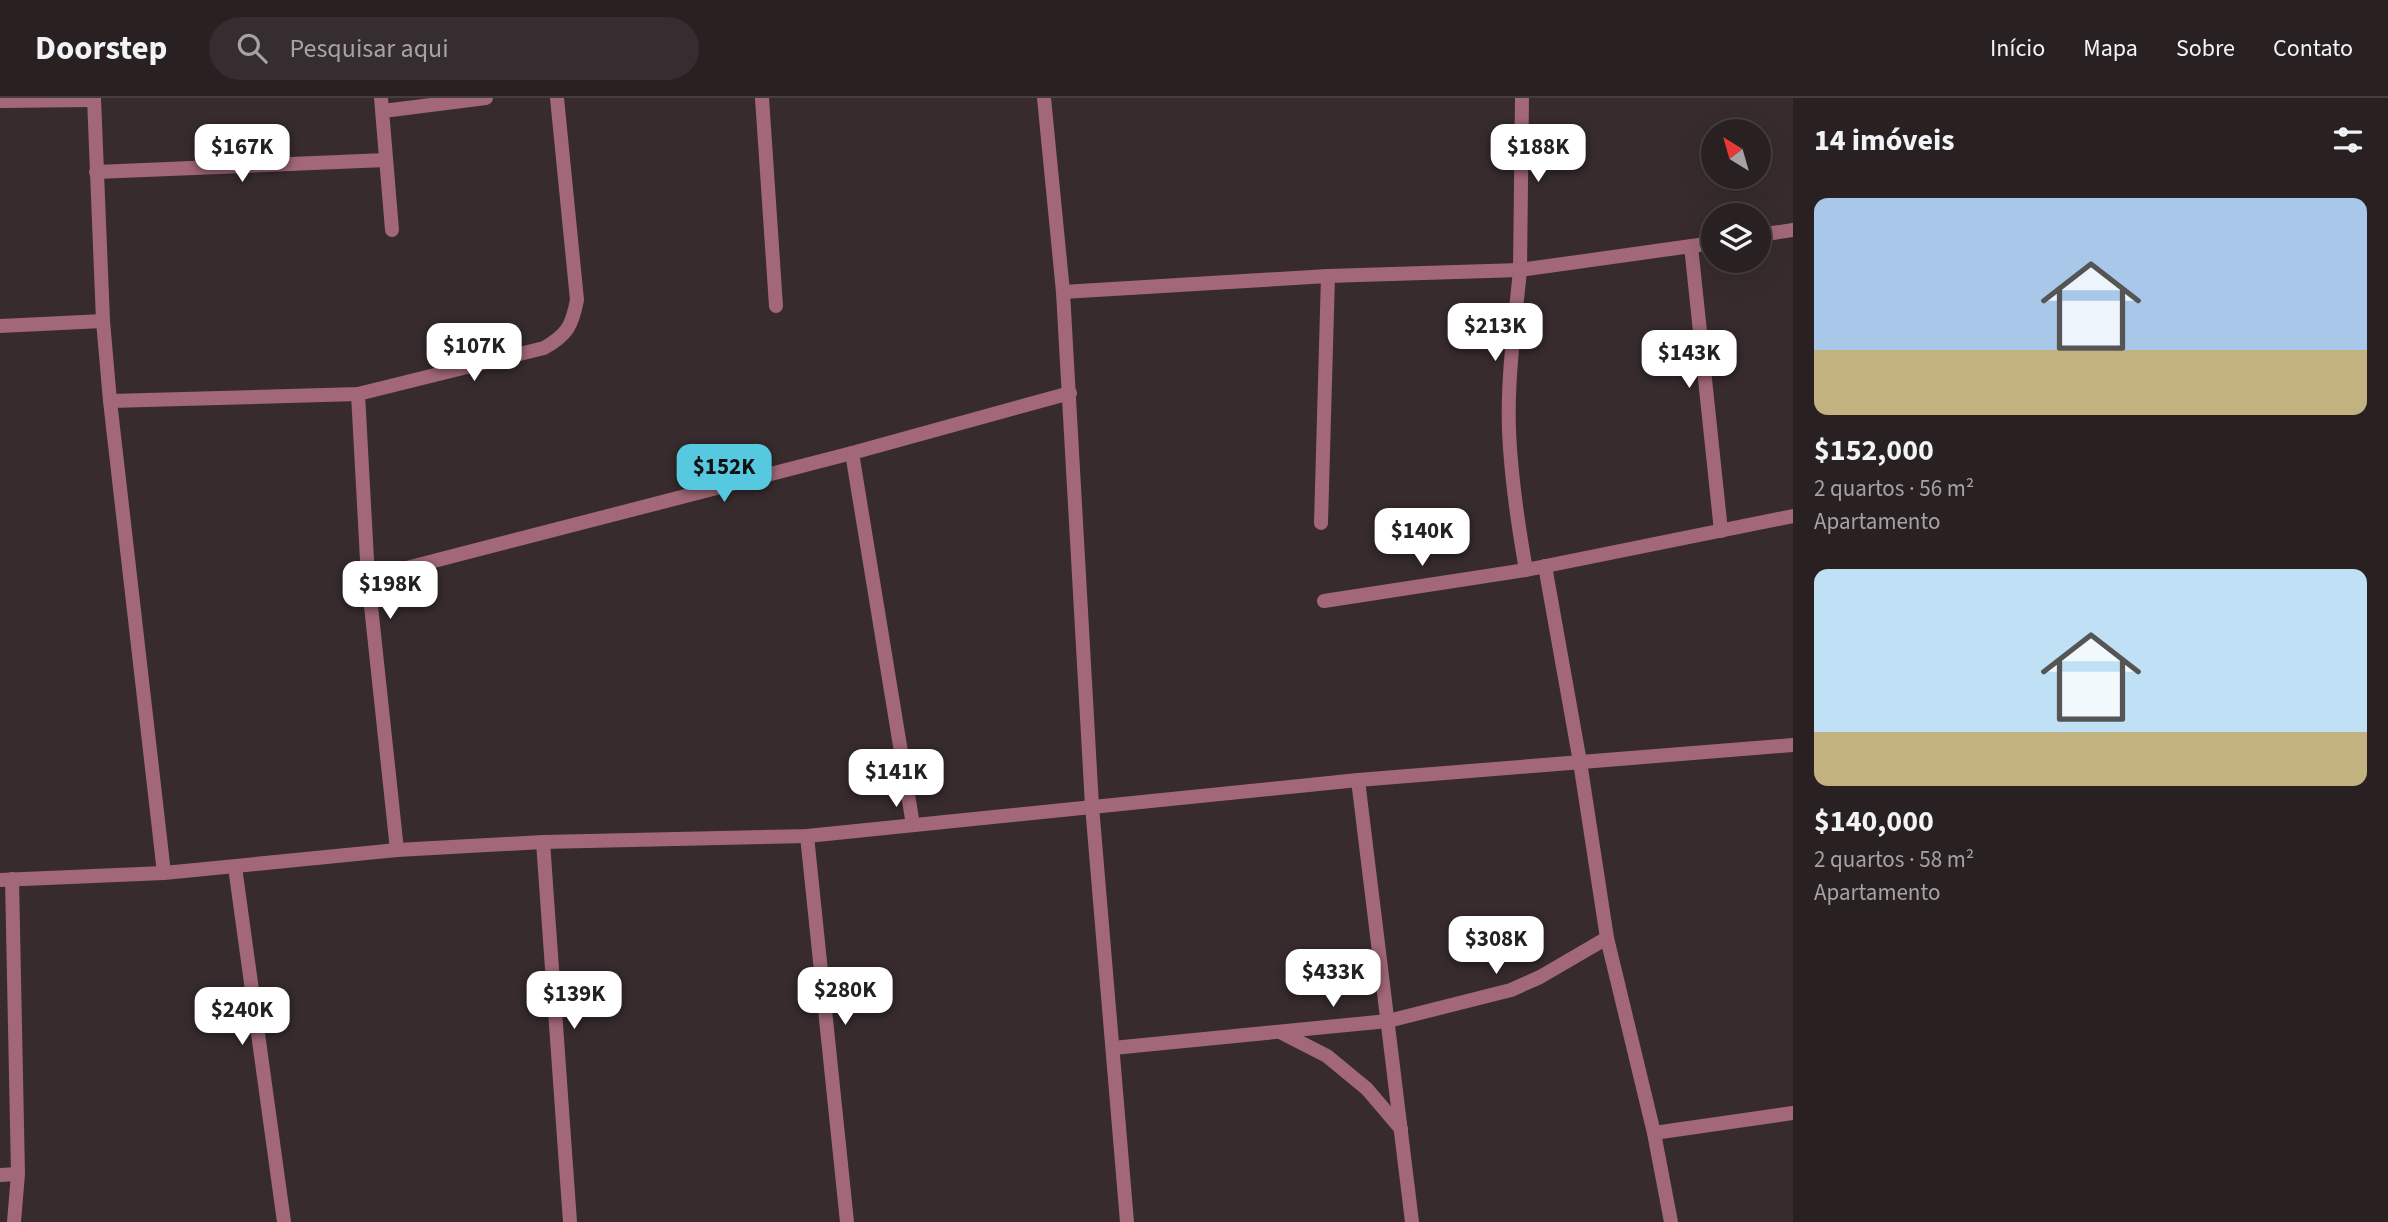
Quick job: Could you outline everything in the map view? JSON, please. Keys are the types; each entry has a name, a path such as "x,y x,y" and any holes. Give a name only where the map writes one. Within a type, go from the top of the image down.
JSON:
{"street":[{"path":"392,230 382,105 486,98"},
{"path":"110,401 358,394 544,348 562,338 574,319 577,300 557,98"},
{"path":"762,98 776,306"},
{"path":"1044,98 1070,393 1092,806 1128,1222"},
{"path":"1522,98 1520,270 1513,336 1509,431 1526,570"},
{"path":"0,101 94,99 103,321 110,401 164,873"},
{"path":"96,172 386,160"},
{"path":"1771,233 1793,230"},
{"path":"1063,292 1328,276 1520,270 1701,245"},
{"path":"1691,246 1721,531"},
{"path":"1321,523 1328,276"},
{"path":"0,326 103,321"},
{"path":"368,578 852,453 1070,393"},
{"path":"358,394 368,578 397,850"},
{"path":"852,453 913,825"},
{"path":"1324,601 1526,570 1793,516"},
{"path":"1545,566 1580,762 1607,939 1654,1133 1671,1222"},
{"path":"14,1222 18,1174 6,879 164,873 397,850 543,842 807,835 1358,780 1793,746"},
{"path":"1358,780 1412,1222"},
{"path":"807,835 847,1222"},
{"path":"543,842 570,1222"},
{"path":"235,867 284,1222"},
{"path":"1113,1048 1388,1021 1511,990 1540,977 1607,939"},
{"path":"1281,1033 1327,1056 1367,1089 1401,1129"},
{"path":"1654,1133 1793,1113"},
{"path":"0,1175 18,1174"}]}
